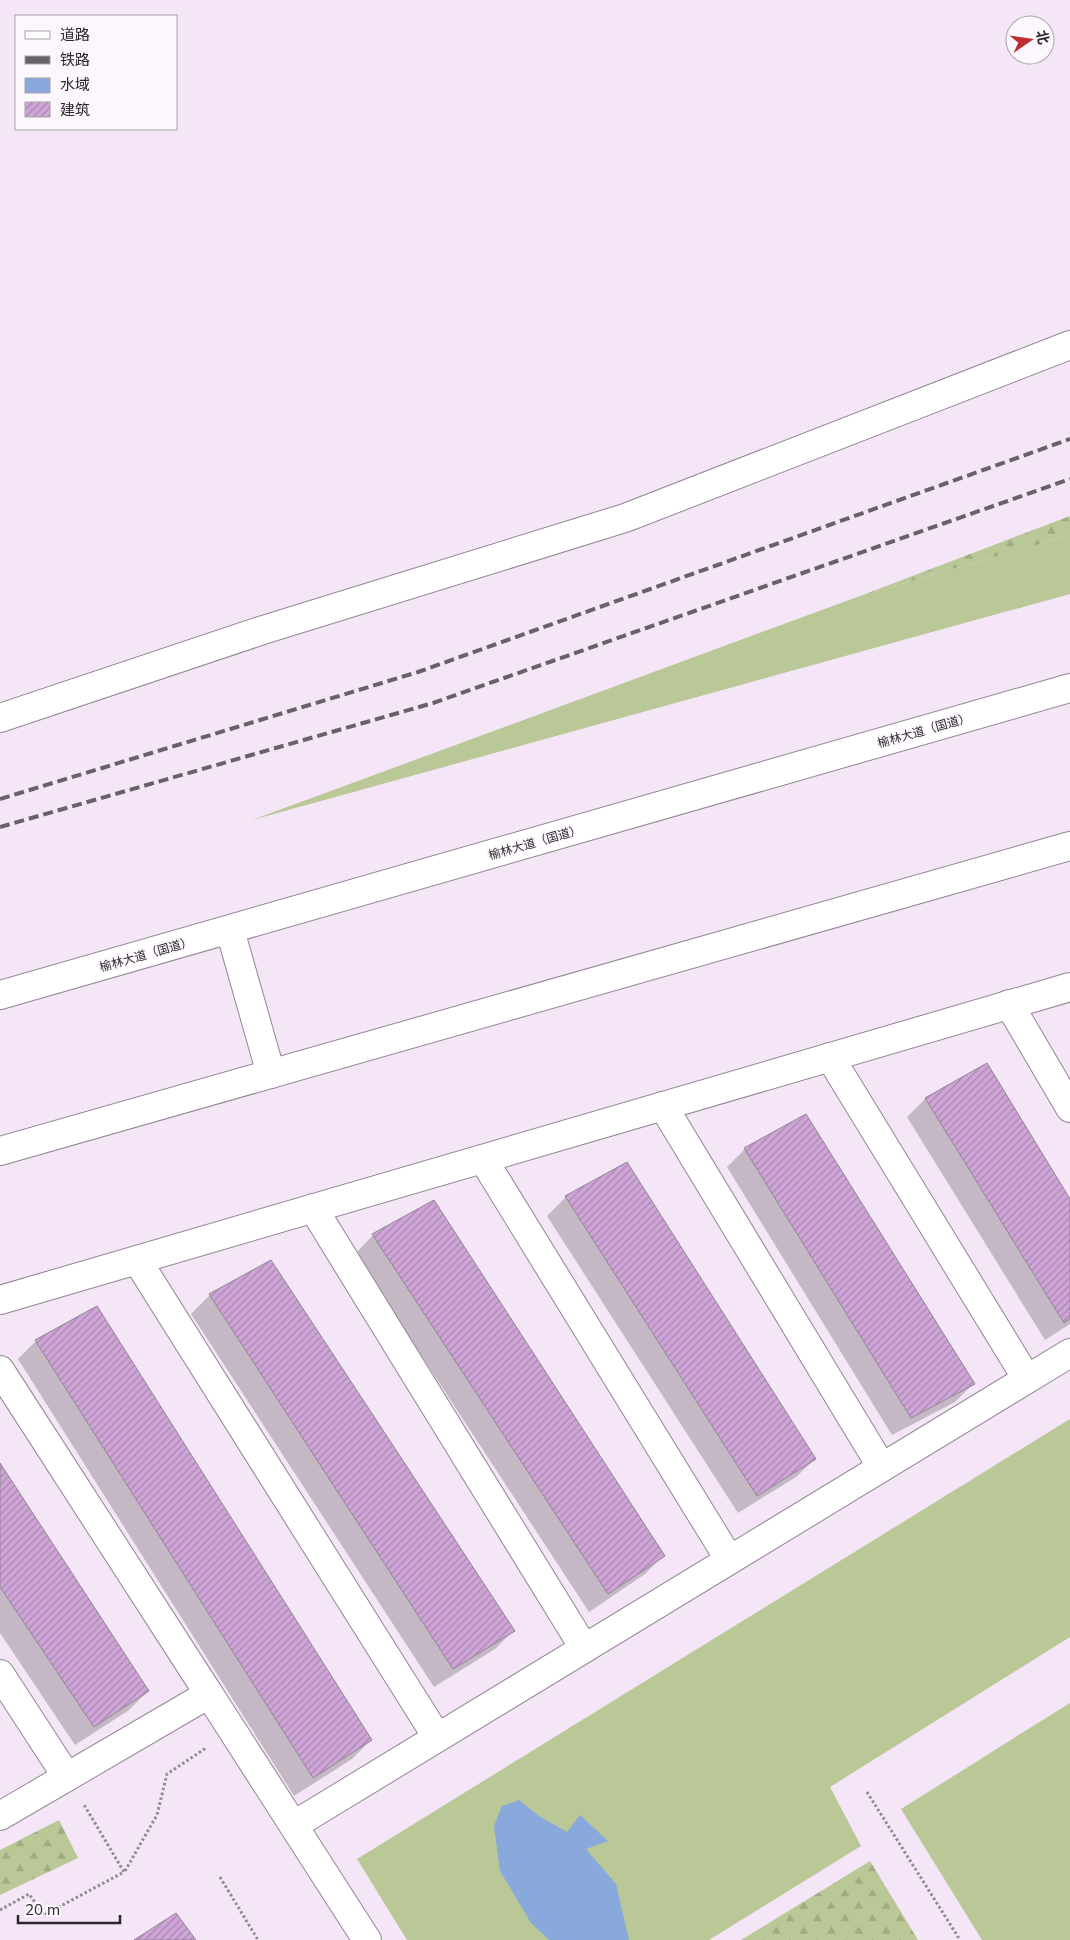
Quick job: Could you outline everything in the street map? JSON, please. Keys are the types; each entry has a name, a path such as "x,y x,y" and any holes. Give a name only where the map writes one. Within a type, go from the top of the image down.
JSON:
{"main road":[{"path":"0,718 263,630 625,518 1070,345"},
{"name":"榆林大道（国道）","path":"0,995 1070,688"},
{"path":"0,1151 1070,846"},
{"path":"230,930 271,1074"},
{"path":"0,1300 1070,986"},
{"path":"1009,1004 1070,1108"},
{"path":"830,1057 1027,1379"},
{"path":"663,1106 881,1466"},
{"path":"483,1159 729,1559"},
{"path":"313,1208 584,1648"},
{"path":"137,1260 437,1737"},
{"path":"294,1825 881,1466 1070,1353"},
{"path":"0,1370 294,1825 366,1940"},
{"path":"0,1674 67,1777"},
{"path":"0,1816 209,1694"}],"path":[{"path":"0,1910 29,1894 44,1915 124,1872 157,1815 167,1774 232,1730"},
{"path":"67,1777 124,1872"},
{"path":"867,1792 960,1940"},
{"path":"220,1877 258,1940"}],"green space":[{"path":"1070,516 1070,535 860,596"},
{"path":"1070,535 1070,594 252,820 860,596"},
{"path":"1070,1419 1070,1637 830,1787 861,1846 709,1940 407,1940 357,1859"},
{"path":"1070,1703 1070,1940 982,1940 901,1809"},
{"path":"59,1820 78,1858 0,1895 0,1850"},
{"path":"870,1861 918,1940 741,1940"}],"water":[{"path":"519,1800 539,1816 567,1832 580,1815 608,1841 586,1849 616,1884 629,1940 549,1940 531,1923 500,1871 494,1826 502,1806"}],"building":[{"path":"987,1063 1070,1199 1070,1319 1064,1323 925,1098"},
{"path":"806,1114 975,1384 911,1418 744,1148"},
{"path":"627,1162 816,1459 757,1496 565,1196"},
{"path":"434,1200 665,1556 608,1594 372,1234"},
{"path":"271,1260 515,1631 453,1669 209,1294"},
{"path":"97,1306 372,1740 313,1778 35,1340"},
{"path":"0,1463 149,1691 94,1727 0,1587"},
{"path":"176,1913 196,1940 134,1940"}],"railway":[{"path":"0,799 418,672 1070,439"},
{"path":"0,827 433,703 1070,479"}]}
